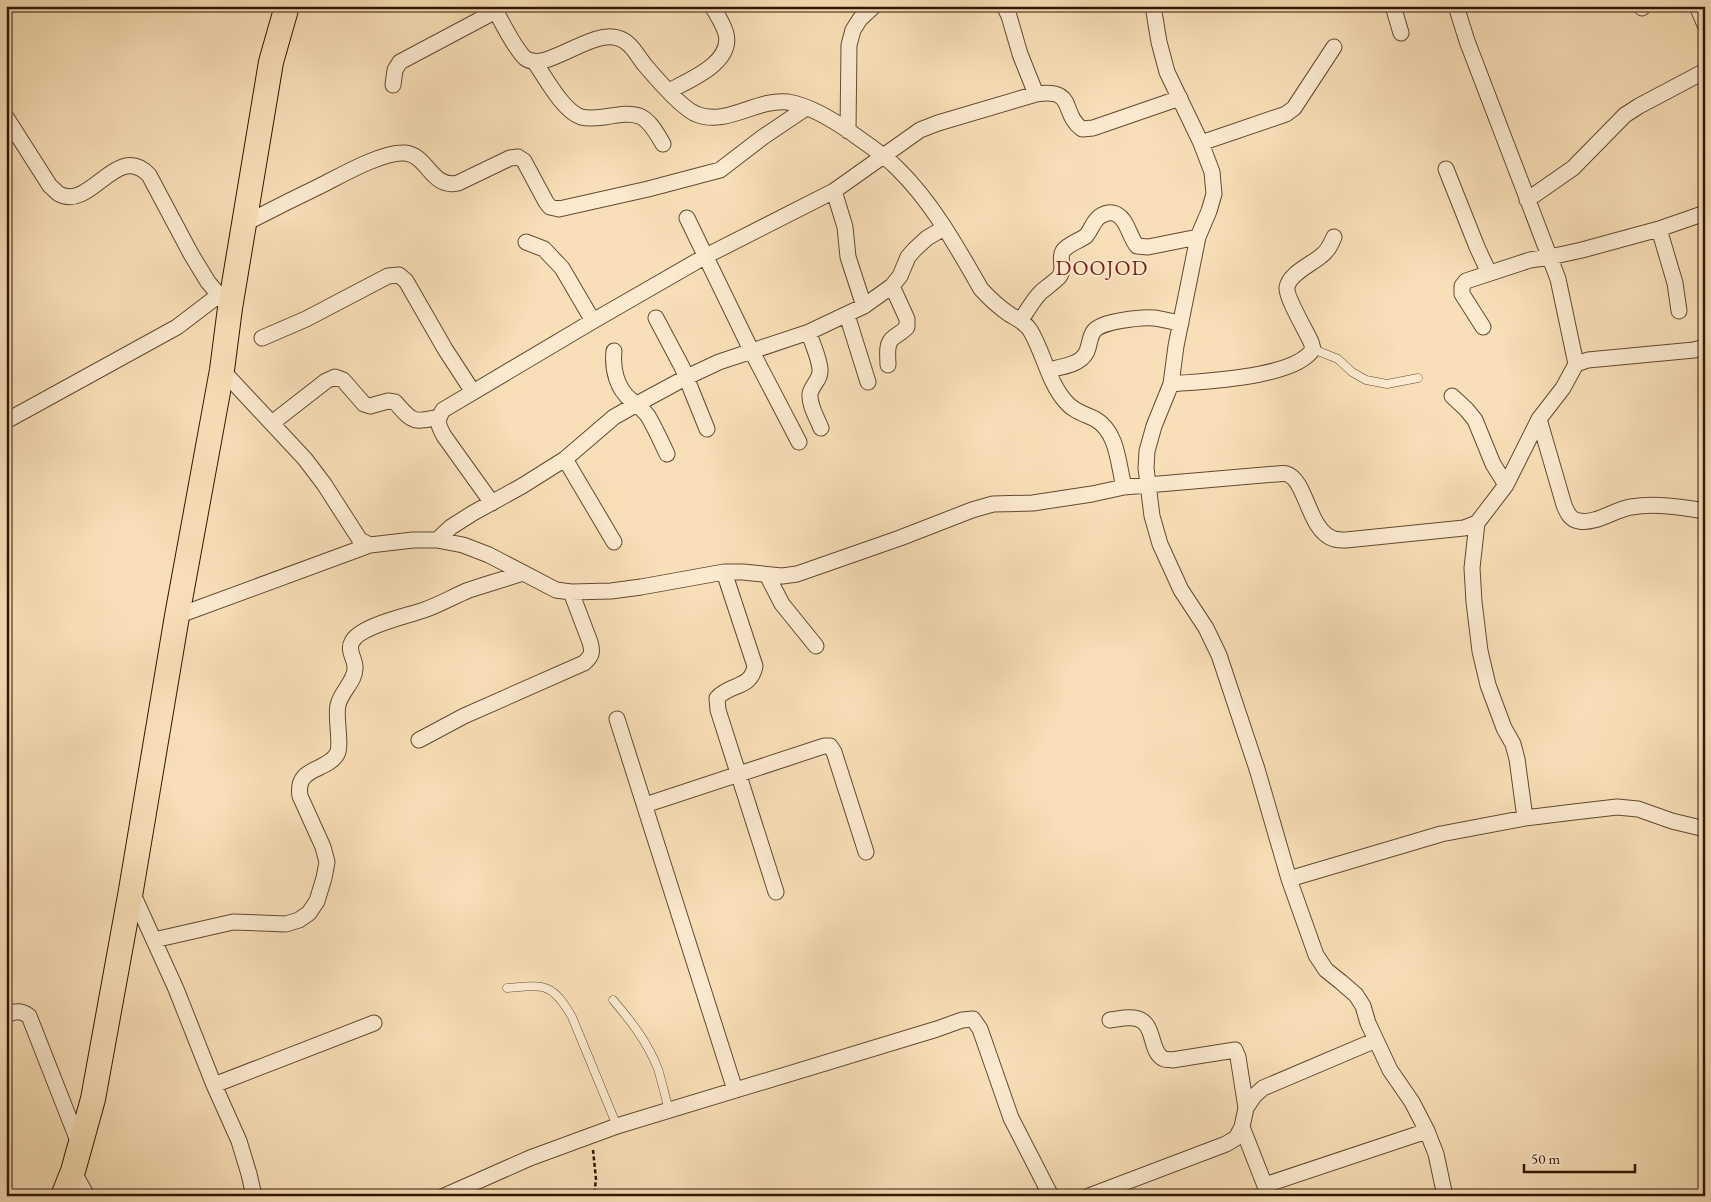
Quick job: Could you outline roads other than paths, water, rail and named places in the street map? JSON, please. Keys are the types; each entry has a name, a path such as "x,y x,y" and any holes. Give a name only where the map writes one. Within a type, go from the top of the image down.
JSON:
{"main road":[{"path":"64,1196 93,1099 222,370 224,301 244,224 271,62 287,6"}],"street":[{"path":"669,91 706,70 720,59 726,47 726,36 712,6"},
{"path":"848,131 849,45 853,30 860,19 874,6"},
{"path":"1004,6 1010,16 1020,54 1036,94"},
{"path":"1153,6 1159,42 1167,72 1201,143 1212,172 1214,194 1198,237 1171,384 1154,426 1147,451 1147,484 1152,516 1160,544 1181,590 1206,628 1219,655 1257,768 1289,879 1316,956 1326,970 1356,995 1363,1006 1390,1070 1412,1102 1427,1131 1436,1154 1446,1196"},
{"path":"1393,6 1401,33"},
{"path":"1456,6 1467,41 1558,279 1576,364 1563,388 1539,419 1506,485 1478,523 1472,568 1480,651 1488,685 1504,728 1513,744 1517,759 1525,818"},
{"path":"1698,6 1705,25"},
{"path":"393,85 395,70 400,62 495,8 518,50 526,58 534,62 558,97 570,110 580,117 595,118 632,113 648,120 663,144"},
{"path":"534,62 544,61 596,38 608,36 619,38 628,44 669,91 692,112 704,118 722,116 772,102 788,102 825,115 884,156 925,200 981,289 992,302 1011,316 1021,320 1030,330 1057,391 1066,403 1107,428 1113,440 1124,487"},
{"path":"1201,143 1286,114 1294,108 1334,47"},
{"path":"1528,200 1573,168 1625,116 1639,106 1705,71"},
{"path":"492,503 444,436 439,426 439,417 443,410 593,321 706,256 834,191 920,130 938,122 1049,92 1065,99 1076,124 1082,129 1093,128 1180,98"},
{"path":"244,224 340,176 393,153 413,155 442,183 449,185 458,183 510,158 518,157 524,161 550,207 559,209 593,202 720,170 763,137 806,108"},
{"path":"6,117 50,186 58,194 69,197 80,194 121,167 132,164 143,169 149,175 208,282 224,301 6,421"},
{"path":"1446,169 1489,274"},
{"path":"834,191 845,227 848,257 864,306"},
{"path":"1021,320 1040,293 1062,272 1061,258 1063,251 1087,234 1094,221 1101,215 1112,212 1119,215 1137,246 1148,247 1198,237"},
{"path":"1483,327 1462,294 1462,286 1466,281 1530,260 1550,257 1659,229 1705,213"},
{"path":"687,218 800,442"},
{"path":"437,540 451,527 565,459 614,417 637,404 720,362 808,332 864,306 892,286 900,276 908,257 926,238 944,228"},
{"path":"1659,229 1675,283 1679,311"},
{"path":"1171,384 1235,378 1269,372 1287,367 1310,354 1313,349 1311,342 1288,295 1287,287 1291,278 1322,256 1329,248 1334,237"},
{"path":"526,242 544,249 562,268 593,321"},
{"path":"262,338 306,320 388,276 399,275 406,281 445,349 473,392"},
{"path":"888,365 888,346 891,340 902,333 907,327 907,319 892,286"},
{"path":"847,315 868,382"},
{"path":"656,318 687,378 707,428"},
{"path":"1048,370 1080,360 1087,352 1090,338 1095,329 1103,325 1132,319 1153,318 1181,324"},
{"path":"808,332 820,369 820,377 810,393 811,402 821,428"},
{"path":"1576,364 1588,360 1694,350 1705,347"},
{"path":"614,351 612,365 622,390 648,416 667,454"},
{"path":"222,370 305,459 324,484 360,540 370,545"},
{"path":"272,423 326,381 336,377 343,380 364,404 370,406 388,401 395,402 415,421 439,417"},
{"path":"1452,396 1466,408 1474,420 1493,464 1506,485"},
{"path":"1539,419 1564,505 1569,516 1576,521 1589,521 1630,507 1672,506 1705,511"},
{"path":"565,459 614,542"},
{"path":"177,616 370,545 413,540 437,540 463,545 489,555 556,590 571,592 611,591 724,572 782,576 797,574 993,504 1033,503 1147,484 1276,474 1288,474 1297,482 1312,516 1323,532 1334,539 1346,540 1464,528 1478,523"},
{"path":"724,572 755,666 753,676 745,683 722,692 718,698 718,710 776,892"},
{"path":"154,940 233,922 286,924 299,920 309,913 317,901 327,862 323,847 300,796 299,787 302,778 331,760 337,753 338,703 354,676 355,667 350,651 352,641 360,633 373,626 424,610 468,591 523,573"},
{"path":"767,575 782,604 816,646"},
{"path":"420,740 464,716 584,663 590,658 592,649 590,642 571,592"},
{"path":"617,719 735,1090"},
{"path":"645,805 824,746 830,746 834,752 866,852"},
{"path":"1289,879 1441,834 1525,818 1617,807 1638,809 1705,830"},
{"path":"131,890 176,989 214,1085 239,1141 254,1196"},
{"path":"6,1015 17,1011 24,1012 29,1016 80,1146"},
{"path":"1089,1196 1226,1144 1236,1138 1242,1127 1246,1108 1238,1057 1234,1050 1172,1060 1163,1059 1157,1054 1148,1027 1144,1022 1136,1018 1110,1020"},
{"path":"444,1196 530,1158 616,1126 962,1020 973,1019 980,1030 1011,1118 1051,1196"},
{"path":"214,1085 374,1023"},
{"path":"1246,1108 1254,1096 1263,1088 1376,1040"},
{"path":"1242,1127 1267,1190 1427,1131"},
{"path":"73,1171 87,1196"}],"lane":[{"path":"1313,349 1338,359 1352,372 1366,380 1387,384 1418,378"},
{"path":"507,988 543,986 555,992 565,1004 616,1126"},
{"path":"613,1000 632,1022 647,1046 657,1068 669,1110"}],"district":[{"name":"DOOJOD","path":"1102,267"}]}
